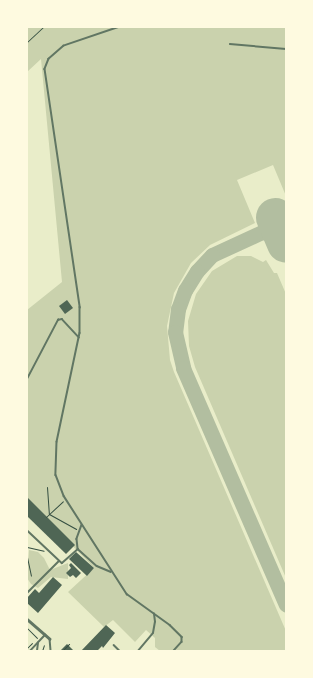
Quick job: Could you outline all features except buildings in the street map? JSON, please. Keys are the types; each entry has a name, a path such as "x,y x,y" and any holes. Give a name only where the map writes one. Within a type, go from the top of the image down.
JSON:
{"street":[{"path":"27,619 50,639"}],"lane":[{"path":"120,27 64,46 49,59 45,69 79,300 79,337 57,442 56,475 66,499 82,525 112,572 133,600 154,614 182,637 182,642 174,651"},
{"path":"230,44 286,49"},
{"path":"27,379 58,320 62,319 79,337"},
{"path":"82,525 77,539 78,549 97,566 112,572"},
{"path":"27,530 50,553 59,561 64,563 78,549"},
{"path":"27,593 59,561"},
{"path":"138,651 153,633 154,614"},
{"path":"31,651 46,635"},
{"path":"50,639 51,651"},
{"path":"37,651 38,643"},
{"path":"114,645 120,651"}],"path":[{"path":"27,42 43,27"},
{"path":"47,488 49,514"},
{"path":"46,517 66,499"},
{"path":"49,514 80,531"},
{"path":"27,547 50,553"},
{"path":"27,557 31,576"},
{"path":"27,628 37,638"},
{"path":"42,644 46,648"},
{"path":"62,651 69,644"},
{"path":"42,651 44,645"}],"green space":[{"path":"27,27 286,27 286,196 273,165 237,180 255,223 210,245 191,263 174,293 167,326 170,360 174,372 286,631 286,651 160,651 155,647 155,638 146,630 135,642 113,620 104,627 68,592 94,568 27,499 27,310 62,282 41,59 27,72"},
{"path":"237,256 251,256 263,262 266,260 274,273 277,273 286,294 286,578 195,367 189,346 188,321 196,294 212,271"},
{"path":"29,550 38,552 44,558 50,570 68,563 68,579 51,577 38,588 31,584 27,578"}],"taxiway":[{"path":"286,247 276,234 262,232 212,255 197,271 185,290 178,309 175,332 183,368 286,605"}],"runway":[{"path":"275,217 286,243"}]}
